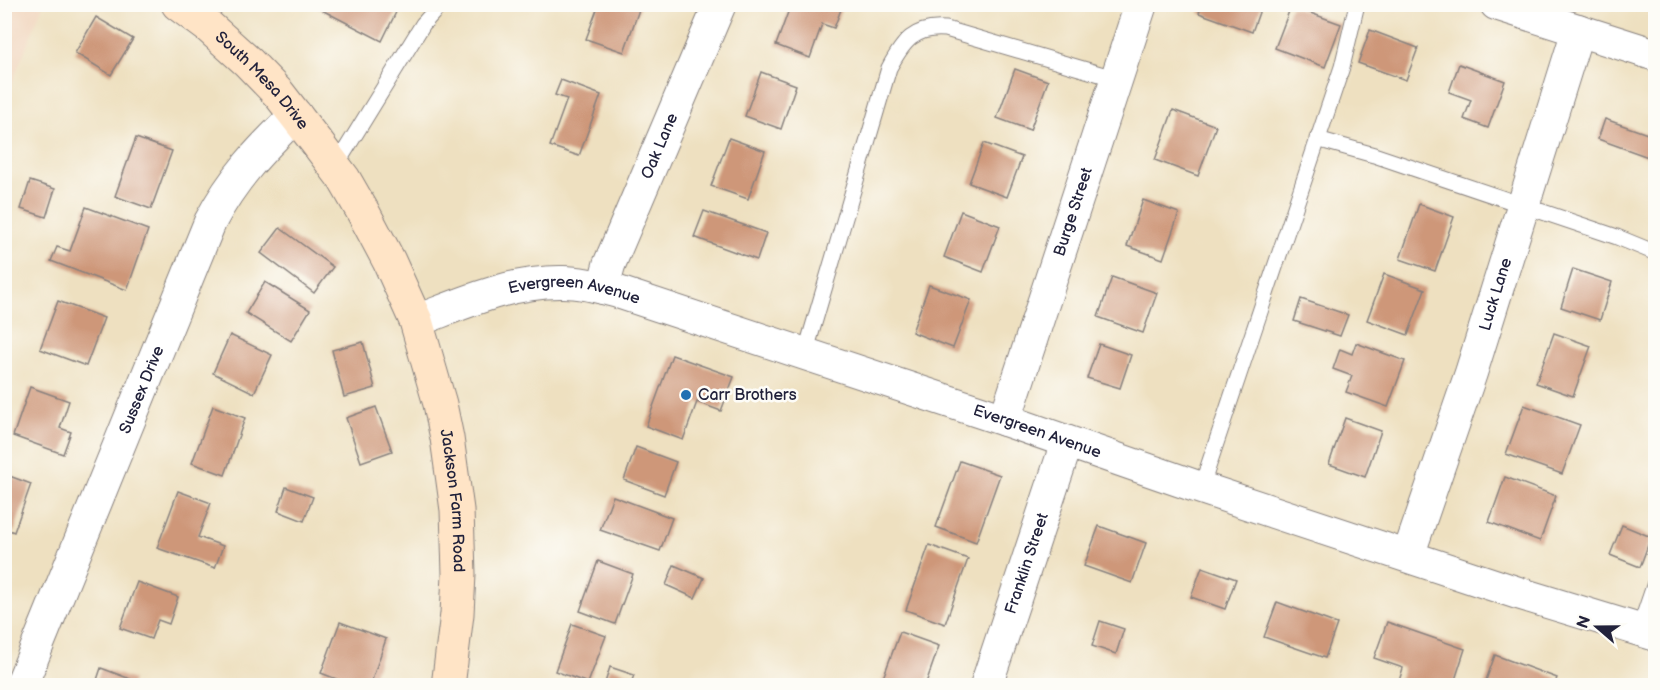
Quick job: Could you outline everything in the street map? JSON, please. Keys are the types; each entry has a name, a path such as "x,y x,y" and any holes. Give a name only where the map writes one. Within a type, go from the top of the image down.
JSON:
{"main road":[{"name":"South Mesa Drive","path":"178,4 209,27 279,94 344,178 389,261 416,321"},
{"name":"Jackson Farm Road","path":"416,321 440,404 458,510 459,584 448,686"}],"street":[{"name":"Oak Lane","path":"603,288 609,265 720,4"},
{"name":"Burge Street","path":"1005,420 1141,4"},
{"path":"1496,4 1656,55"},
{"name":"Luck Lane","path":"1408,556 1471,373 1578,30"},
{"name":"Sussex Drive","path":"21,686 210,222 223,198 253,158 296,115"},
{"name":"Evergreen Avenue","path":"416,321 499,290 519,285 565,282 603,288 1005,420 1201,488 1647,632"},
{"name":"Franklin Street","path":"986,686 1067,442"}],"lane":[{"path":"335,167 423,24 441,4"},
{"path":"1201,488 1342,67 1357,4"},
{"path":"805,354 889,68 900,49 916,33 934,28 946,29 1117,79"},
{"path":"1317,139 1374,155 1617,237 1656,253"},
{"path":"1647,632 1656,579"}],"shaded area":[{"path":"4,5 43,5 5,101"}],"building":[{"path":"319,4 400,4 382,41 318,8"},
{"path":"599,4 641,4 624,52 586,39"},
{"path":"791,4 843,4 834,28 822,24 810,58 776,45"},
{"path":"1202,4 1262,4 1252,32 1199,13"},
{"path":"1291,6 1341,24 1325,67 1275,48"},
{"path":"96,17 133,39 111,75 75,53"},
{"path":"1370,30 1418,48 1406,80 1358,63"},
{"path":"1459,64 1505,81 1488,128 1464,119 1471,100 1449,92"},
{"path":"1015,69 1048,81 1030,130 997,118"},
{"path":"761,72 796,85 781,129 745,116"},
{"path":"561,80 601,95 579,156 550,146 567,99 555,95"},
{"path":"1173,110 1216,126 1198,176 1155,160"},
{"path":"1605,119 1656,137 1656,146 1651,158 1598,139"},
{"path":"136,138 172,151 151,209 115,196"},
{"path":"729,138 765,151 748,199 711,186"},
{"path":"984,143 1022,157 1007,197 969,183"},
{"path":"30,181 55,189 46,217 21,209"},
{"path":"1143,200 1179,213 1163,259 1127,246"},
{"path":"1419,204 1454,217 1435,271 1400,259"},
{"path":"86,207 148,230 127,290 51,261 57,247 70,251"},
{"path":"704,211 766,233 757,260 694,237"},
{"path":"961,211 1000,226 983,272 944,257"},
{"path":"280,228 333,267 314,293 261,253"},
{"path":"1573,269 1612,282 1600,320 1561,307"},
{"path":"1384,274 1425,289 1408,335 1367,320"},
{"path":"1112,277 1157,293 1143,333 1098,317"},
{"path":"265,282 310,310 291,341 246,313"},
{"path":"929,285 971,300 953,348 912,332"},
{"path":"1301,299 1348,315 1340,336 1294,321"},
{"path":"58,301 104,318 86,366 40,349"},
{"path":"1554,333 1591,346 1573,396 1536,383"},
{"path":"230,335 272,355 254,393 213,373"},
{"path":"363,342 375,388 344,397 332,350"},
{"path":"1356,343 1405,361 1388,407 1346,392 1352,376 1333,369 1340,349 1352,354"},
{"path":"1099,344 1131,355 1120,388 1087,378"},
{"path":"672,355 734,377 721,411 697,402 683,440 646,426"},
{"path":"30,387 69,401 60,428 71,432 63,454 13,436"},
{"path":"1524,405 1580,425 1562,474 1506,454"},
{"path":"213,406 245,418 225,475 192,463"},
{"path":"376,407 392,451 361,462 346,418"},
{"path":"1345,418 1381,431 1365,477 1329,464"},
{"path":"636,447 676,462 664,495 624,480"},
{"path":"960,461 1000,475 976,542 936,527"},
{"path":"4,474 31,484 14,532 4,528"},
{"path":"1505,477 1556,496 1540,541 1489,522"},
{"path":"286,487 313,497 304,521 278,511"},
{"path":"178,491 211,503 198,537 223,546 215,568 157,548"},
{"path":"613,496 672,518 660,551 600,530"},
{"path":"1622,525 1651,537 1640,567 1610,555"},
{"path":"1099,526 1146,543 1132,583 1084,566"},
{"path":"929,545 968,559 945,624 906,610"},
{"path":"598,561 633,574 615,624 580,611"},
{"path":"674,565 704,578 695,598 666,585"},
{"path":"1202,567 1236,579 1225,609 1191,597"},
{"path":"137,582 178,597 169,624 158,620 151,639 120,628"},
{"path":"1277,602 1337,624 1325,658 1264,637"},
{"path":"1100,621 1124,629 1116,654 1092,646"},
{"path":"340,622 386,639 370,686 354,686 321,673"},
{"path":"1387,622 1465,649 1453,686 1413,686 1399,681 1403,668 1374,658"},
{"path":"572,624 606,636 588,683 555,671"},
{"path":"900,632 939,646 925,686 880,686"},
{"path":"1495,655 1557,678 1554,686 1484,686"},
{"path":"610,667 634,675 630,686 604,686"},
{"path":"101,668 133,680 131,686 95,686"}],"place":[{"name":"Carr Brothers","path":"686,395"}]}
